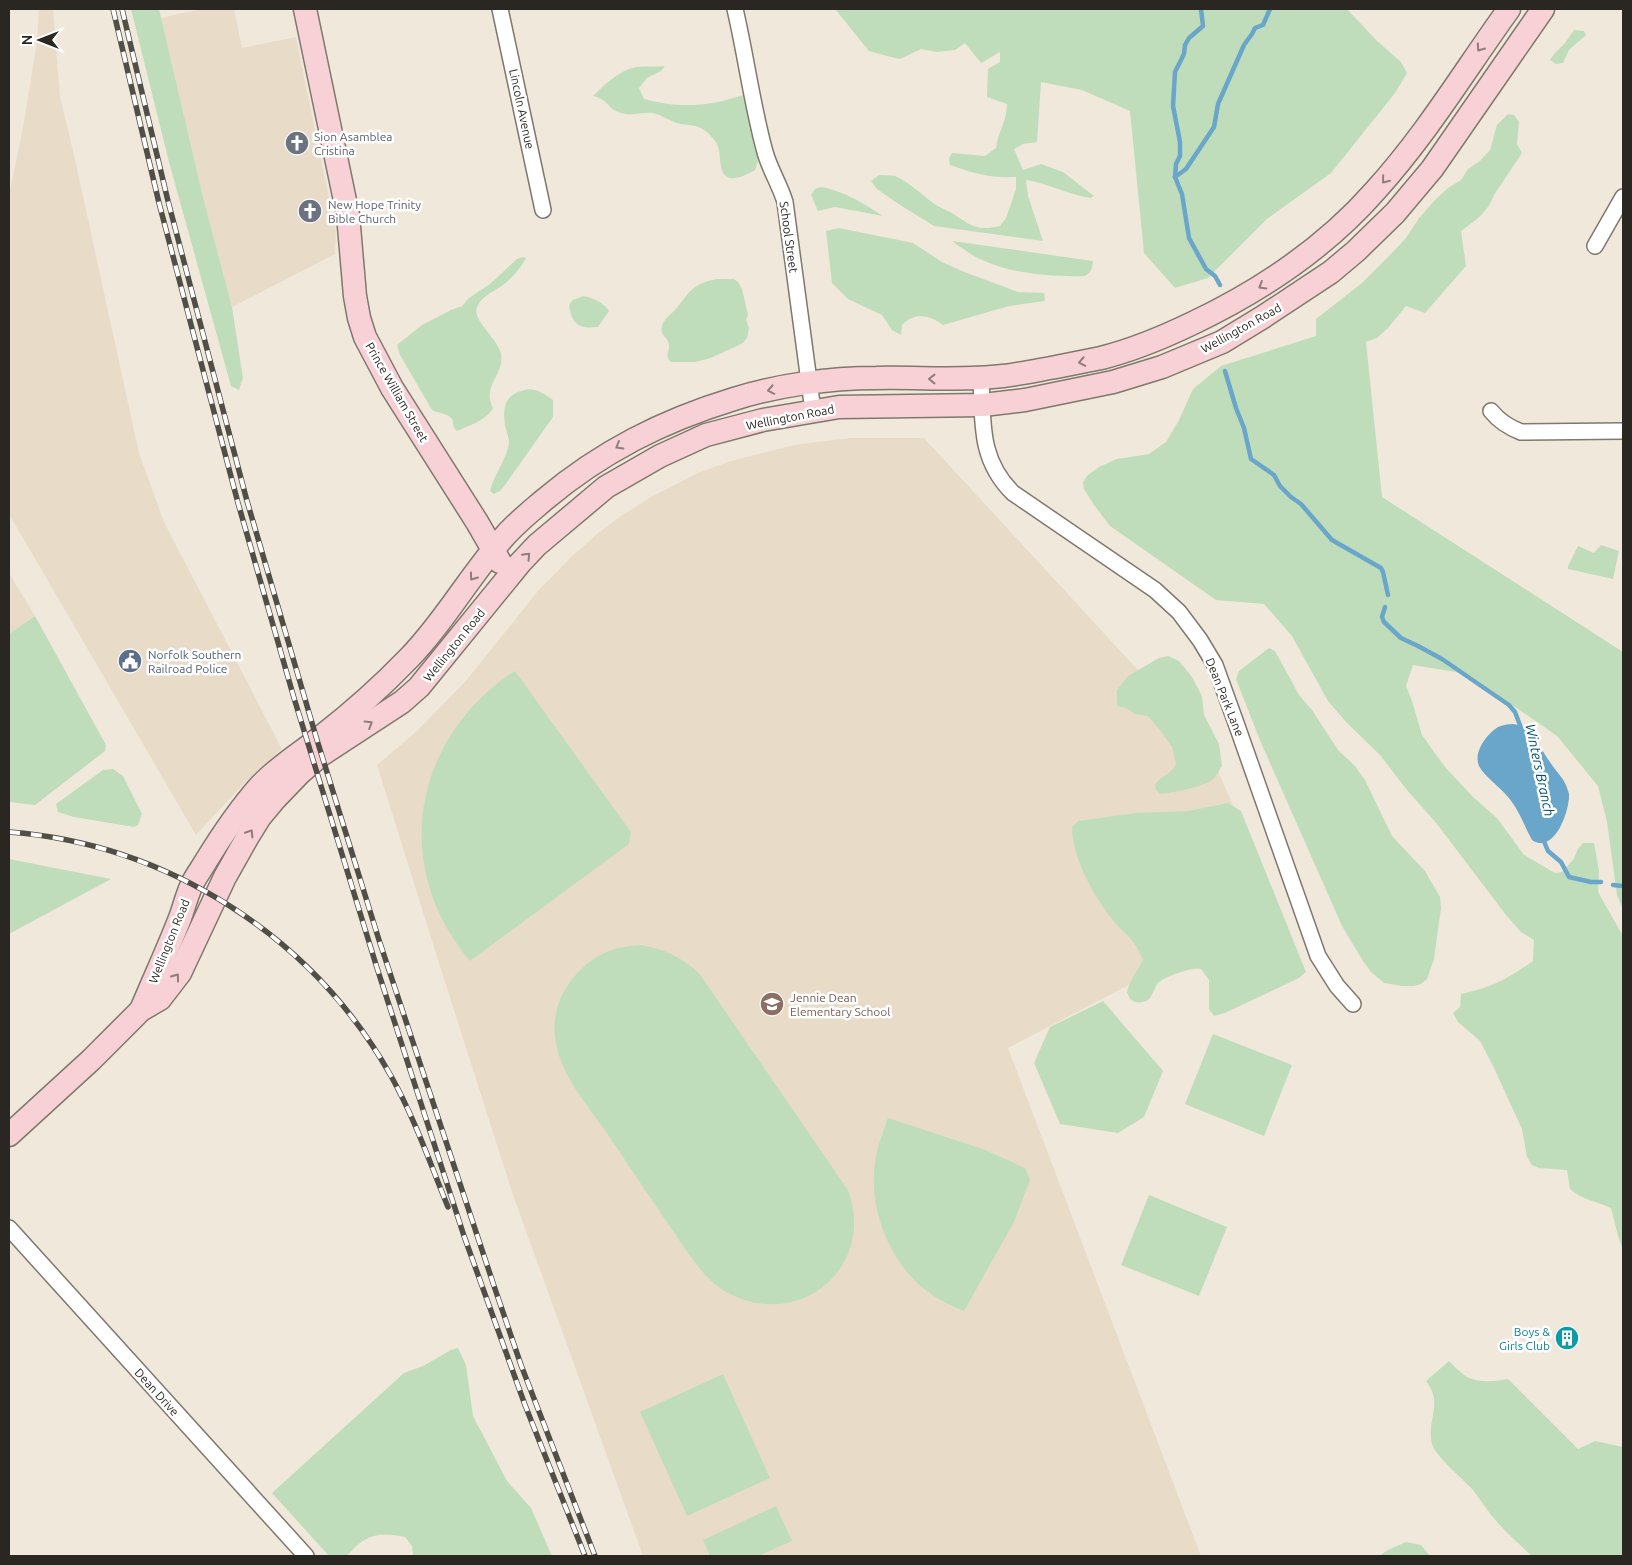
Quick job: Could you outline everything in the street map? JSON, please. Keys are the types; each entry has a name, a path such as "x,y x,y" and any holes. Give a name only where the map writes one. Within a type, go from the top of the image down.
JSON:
{"main road":[{"name":"Prince William Street","path":"305,9 348,215 355,296 365,337 392,388 494,550 508,578"},
{"name":"Wellington Road","path":"141,1010 192,884 240,810 267,779 352,712 383,684 414,653 448,613 514,526 563,484 594,461 670,421 739,397 809,383 850,379 981,378 1005,376 1102,357 1166,336 1269,282 1300,260 1333,232 1376,191 1418,140 1509,9"},
{"name":"Wellington Road","path":"9,1135 92,1060 141,1010 160,999 180,973 225,877 265,811 314,760 402,702 419,687 537,545 598,492 660,456 706,435 763,420 813,411 858,407 982,405 1025,400 1113,382 1188,357 1222,342 1263,318 1331,272 1356,251 1395,213 1432,169 1543,9"}],"street":[{"name":"Lincoln Avenue","path":"500,9 543,210"},
{"name":"School Street","path":"735,9 760,130 772,171 782,190 785,202 813,411"},
{"path":"1595,246 1623,197"},
{"name":"Dean Park Lane","path":"981,378 984,429 988,455 995,471 1006,486 1013,493 1155,590 1179,612 1200,640 1214,665 1236,723 1318,956 1337,986 1353,1004"},
{"path":"1491,411 1508,427 1521,432 1623,430"},
{"name":"Dean Drive","path":"9,1228 306,1556"}],"shaded area":[{"path":"39,9 53,9 60,96 139,453 164,522 282,749 248,779 196,835 9,514 9,195 23,128 37,42"},
{"path":"201,9 234,9 242,48 296,37 336,232 335,254 232,307 203,197 161,18"},
{"name":"Jennie Dean Elementary School","path":"850,438 924,438 1206,744 1278,907 1008,1048 1201,1556 643,1556 512,1192 438,960 377,765 417,731 465,682 538,591 571,557 621,516 651,497 698,473 731,461 794,445"},
{"path":"9,573 35,616 9,634"}],"green space":[{"path":"131,9 159,9 203,197 232,307 243,378 239,390 231,386 169,162"},
{"path":"835,9 1347,9 1376,40 1401,62 1407,73 1395,93 1331,173 1267,219 1208,278 1175,288 1144,253 1130,111 1082,90 1041,82 1037,142 1023,144 1014,149 1023,170 1041,164 1063,172 1094,196 1091,198 1026,180 1028,196 1043,241 934,226 877,189 871,181 879,175 895,176 935,204 973,226 991,228 1000,226 1006,218 1016,189 1016,177 998,177 975,173 950,165 949,158 952,153 985,156 996,148 1006,115 1007,104 987,97 988,69 1000,62 1000,52 981,63 965,43 955,50 937,52 921,49 900,59 887,56 869,51"},
{"path":"1574,30 1584,31 1586,35 1569,50 1563,63 1556,64 1550,60"},
{"path":"665,66 661,71 647,78 639,88 644,99 660,103 695,105 720,102 743,95 758,161 755,170 737,178 728,177 724,175 722,170 717,144 703,129 674,122 653,113 631,114 618,112 601,99 593,96 619,74 631,68"},
{"path":"1508,114 1514,115 1519,122 1517,144 1522,153 1485,211 1461,231 1466,266 1425,313 1406,306 1377,338 1366,342 1382,497 1623,652 1623,909 1617,895 1607,822 1598,786 1557,736 1468,674 1413,665 1406,686 1422,735 1445,767 1473,797 1497,818 1524,855 1555,873 1562,872 1573,860 1583,843 1594,843 1599,871 1598,892 1623,936 1623,1250 1611,1208 1584,1198 1570,1189 1567,1170 1539,1168 1532,1165 1527,1157 1522,1129 1480,1041 1458,1022 1453,1013 1460,1007 1461,994 1482,989 1499,982 1533,961 1534,940 1521,932 1506,915 1437,824 1380,755 1346,722 1328,701 1292,636 1264,604 1216,600 1110,526 1084,489 1083,482 1088,475 1099,467 1117,459 1149,454 1166,442 1178,422 1193,389 1221,366 1316,336 1316,319 1362,283 1406,238 1419,218 1436,199 1461,180 1468,169 1480,161 1490,150 1497,125"},
{"path":"821,187 861,202 883,216 835,207 818,211 811,195 815,189"},
{"path":"839,228 913,243 942,262 962,271 1018,292 1044,293 1045,301 1009,306 943,325 927,317 912,318 902,325 901,335 892,330 882,315 848,299 832,283 826,231"},
{"path":"952,241 1093,261 1090,271 1085,276 1046,275 1006,269 994,265 970,254"},
{"path":"526,258 513,276 485,297 479,303 476,312 481,323 496,342 501,354 500,368 491,386 490,400 493,408 482,419 457,431 450,417 432,410 400,355 397,345 422,325 462,306 469,298 490,284 517,259"},
{"path":"734,279 742,289 748,315 746,320 749,328 747,338 743,343 711,358 695,362 671,362 668,356 669,344 661,329 664,322 691,290 708,281"},
{"path":"583,296 598,301 609,311 598,327 581,326 572,317 569,305 573,300"},
{"path":"529,389 536,390 553,400 553,417 505,485 494,494 490,491 509,445 504,417 505,405 511,396"},
{"path":"1601,545 1619,551 1613,579 1568,569 1578,546 1594,553"},
{"path":"35,616 106,745 105,751 35,805 9,802 9,634"},
{"path":"1269,648 1275,651 1299,695 1312,710 1338,750 1355,766 1365,780 1392,836 1425,871 1440,897 1441,908 1434,959 1427,979 1421,984 1402,986 1384,983 1371,972 1342,926 1259,738 1236,679 1239,671"},
{"path":"1168,656 1179,661 1192,677 1202,696 1204,715 1219,744 1222,766 1213,779 1203,785 1160,794 1156,790 1155,785 1176,764 1172,747 1148,716 1135,714 1126,708 1117,706 1117,690 1128,676 1159,658"},
{"path":"515,671 631,832 629,844 470,961 445,924 429,885 422,845 424,806 434,767 453,731 480,699"},
{"path":"113,769 123,776 142,814 138,825 134,827 74,817 58,812 56,804 103,770"},
{"path":"1228,803 1241,811 1306,972 1299,978 1225,1013 1214,1016 1209,1009 1209,980 1201,969 1185,971 1168,977 1156,985 1152,994 1145,1002 1138,1003 1133,1001 1127,992 1143,959 1130,938 1101,904 1087,879 1076,852 1072,827 1078,821 1136,813 1188,811"},
{"path":"9,859 111,879 9,934"},
{"path":"640,945 656,948 671,954 699,973 848,1190 854,1217 852,1243 842,1265 827,1283 807,1296 784,1303 759,1303 732,1295 716,1285 684,1248 568,1077 558,1051 554,1029 561,997 569,983 588,963 611,950"},
{"path":"1103,1001 1163,1071 1144,1117 1118,1133 1060,1124 1034,1063 1050,1027"},
{"path":"1213,1034 1292,1065 1264,1136 1185,1104"},
{"path":"888,1118 983,1149 1025,1168 1030,1180 1014,1222 964,1311 938,1299 915,1281 895,1255 882,1226 874,1194 874,1178 877,1151"},
{"path":"1149,1195 1227,1227 1199,1296 1121,1265"},
{"path":"458,1348 466,1365 473,1416 507,1481 531,1508 552,1556 413,1556 412,1546 405,1537 387,1534 366,1539 347,1556 329,1556 272,1493 404,1373 423,1366"},
{"path":"1449,1361 1464,1375 1474,1380 1508,1379 1578,1449 1595,1441 1623,1447 1623,1556 1532,1556 1496,1521 1473,1490 1444,1461 1432,1444 1431,1427 1434,1397 1426,1381"},
{"path":"723,1374 770,1478 687,1516 640,1412"},
{"path":"776,1506 792,1541 758,1556 710,1556 703,1540"},
{"path":"1406,1542 1421,1545 1430,1556 1379,1556 1388,1550"}],"water":[{"path":"1513,724 1524,728 1535,740 1564,781 1569,794 1564,820 1554,837 1547,842 1540,843 1532,840 1512,802 1479,766 1479,749 1490,734 1498,727"}],"waterway":[{"name":"Winters Branch","path":"1201,9 1203,26 1189,38 1175,72 1173,106 1180,142 1180,156 1176,164 1175,177 1182,194 1189,238 1206,269 1215,276 1220,285"},
{"path":"1175,177 1186,169 1214,127 1218,104 1244,45 1255,28 1263,25 1270,9"},
{"name":"Winters Branch","path":"1225,371 1244,428 1251,459 1274,475 1280,486 1301,504 1332,540 1381,568 1388,595"},
{"name":"Winters Branch","path":"1385,607 1382,617 1384,622 1401,638 1442,659 1509,705 1515,712 1521,728"},
{"name":"Winters Branch","path":"1543,839 1548,851 1561,862 1569,877 1591,882 1601,882"},
{"name":"Winters Branch","path":"1613,885 1623,886"}],"railway":[{"path":"113,9 159,203 238,503 294,698 377,968 464,1236 525,1405 585,1556"},
{"path":"122,9 168,201 247,501 317,740 379,940 493,1283 521,1365 595,1556"},
{"path":"9,832 68,840 125,856 179,878 230,906 278,941 321,981 359,1026 391,1076 414,1124 448,1207"}],"place":[{"name":"Sion Asamblea Cristina","path":"297,143"},
{"name":"New Hope Trinity Bible Church","path":"310,211"},
{"name":"Norfolk Southern Railroad Police","path":"130,661"},
{"name":"Jennie Dean Elementary School","path":"772,1004"},
{"name":"Boys & Girls Club","path":"1567,1338"}]}
